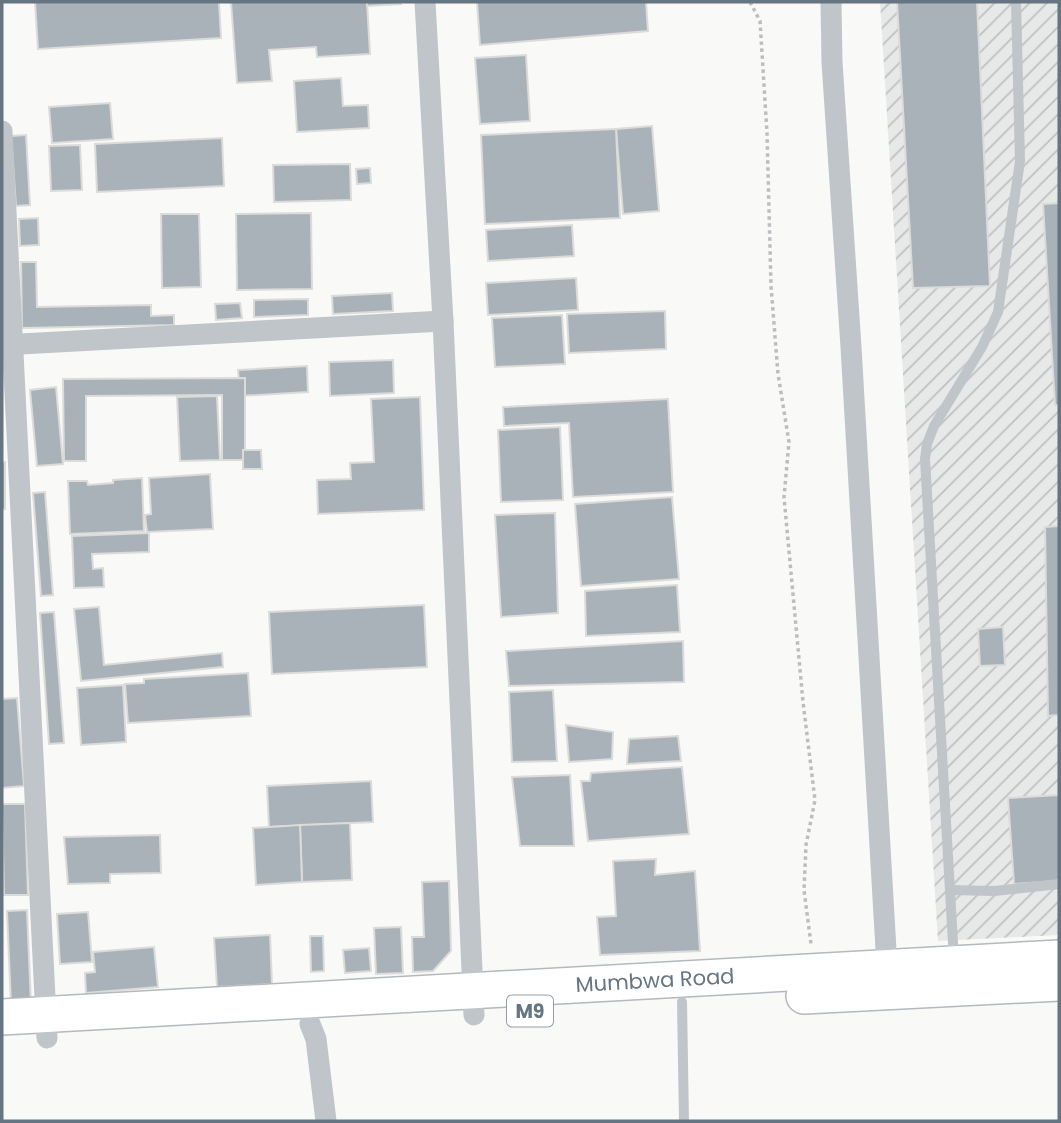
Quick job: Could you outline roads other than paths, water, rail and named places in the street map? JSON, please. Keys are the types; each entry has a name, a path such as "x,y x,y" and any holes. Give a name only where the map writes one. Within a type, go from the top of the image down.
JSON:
{"main road":[{"name":"Mumbwa Road","path":"2,1017 46,1026 310,1024 474,1003 819,971 1059,958"},
{"name":"Mumbwa Road","path":"2,1040 46,1026 474,1003 682,1002 1059,983"}],"street":[{"path":"425,2 443,321 474,1003"},
{"path":"831,2 832,62 887,967"},
{"path":"2,131 7,344 46,1026"},
{"path":"7,344 443,321"},
{"path":"310,1024 316,1039 326,1121"}],"lane":[{"path":"954,963 925,459 934,426 982,348 998,312 1020,161 1016,2"},
{"path":"950,890 994,891 1059,884"},
{"path":"682,1002 684,1121"}]}
